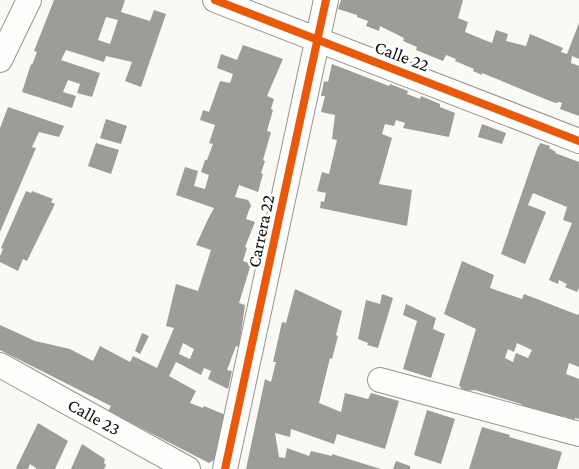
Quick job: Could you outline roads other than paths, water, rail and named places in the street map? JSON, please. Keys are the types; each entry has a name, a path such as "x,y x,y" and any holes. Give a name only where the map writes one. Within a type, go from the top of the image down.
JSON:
{"street":[{"path":"0,60 29,0"},
{"name":"Calle 22","path":"215,0 579,141"},
{"name":"Carrera 22","path":"226,469 326,0"},
{"name":"Calle 23","path":"0,365 188,469"},
{"path":"380,380 579,434"}]}
